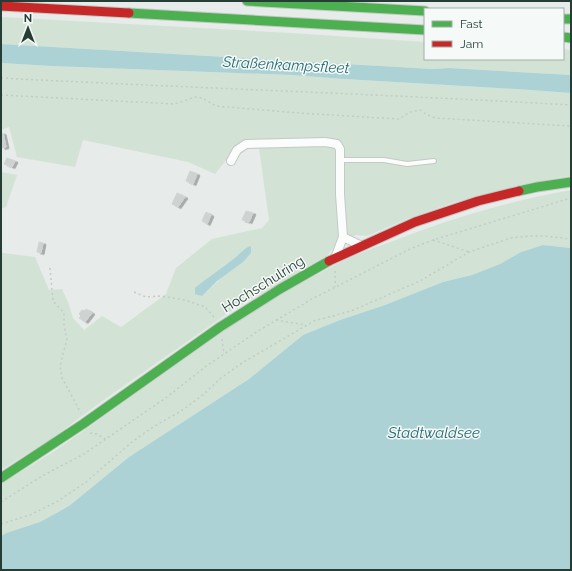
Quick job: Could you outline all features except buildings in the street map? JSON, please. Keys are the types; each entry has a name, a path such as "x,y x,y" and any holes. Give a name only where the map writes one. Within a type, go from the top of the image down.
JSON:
{"main road":[{"path":"247,1 424,11"},
{"path":"1,6 424,30"},
{"name":"Hochschulring","path":"1,478 83,424 220,327 280,289 335,258 416,222 478,200 537,187 571,182"}],"street":[{"path":"231,161 237,150 246,144 325,142 336,144 340,149 340,194 343,237 335,258"},
{"path":"343,237 362,246"}],"lane":[{"path":"340,160 384,160 406,164 434,161"}],"path":[{"path":"1,78 429,97 571,105"},
{"path":"1,95 175,104 195,97 202,98 216,106 299,113 399,118 410,112 420,110 434,118 571,126"},
{"path":"1,502 42,476 84,454 167,397 224,354 276,320 312,299 410,249 433,240 571,198"},
{"path":"1,524 30,515 58,501 86,482 132,442 181,411 237,367 314,321 351,311 420,281 470,252 510,238 529,236 571,239"},
{"path":"433,240 470,252"},
{"path":"335,258 335,287"},
{"path":"50,268 53,301 64,313 64,326 67,339 60,366 62,378 81,411 86,432 97,434 106,439"},
{"path":"134,292 146,297 160,296 185,300 204,307 215,318 220,327 224,354"},
{"path":"276,320 306,325"}],"green space":[{"path":"1,17 424,42 424,60 564,60 564,49 571,50 571,75 449,68 433,69 1,44"},
{"path":"1,63 291,75 571,93 571,176 545,180 455,202 407,219 367,236 356,235 337,242 328,255 234,309 52,438 1,470 1,252 35,257 49,290 62,289 73,318 84,330 102,316 121,327 166,294 176,268 212,239 262,228 269,220 259,148 247,147 238,156 231,154 215,174 188,162 83,140 75,167 17,157 9,127 1,130","holes":["246,247 218,281 202,296 207,278 238,256"]},
{"path":"1,172 17,175 6,207 1,209"},
{"path":"571,190 571,248 543,245 521,252 500,264 472,275 443,282 303,335 249,379 129,457 69,506 40,522 1,536 1,484 53,452 88,428 190,354 296,286 333,266 378,246 437,225 526,199"}],"water":[{"name":"Straßenkampsfleet","path":"1,44 433,69 449,68 571,75 571,93 291,75 1,63"},
{"name":"Stadtwaldsee","path":"543,245 571,248 571,570 1,570 1,536 40,522 69,506 129,457 249,379 303,335 443,282 472,275 500,264 521,252"},
{"path":"251,246 251,253 243,262 217,281 202,296 195,294 195,288 236,257 244,249"}],"traffic: fast":[{"path":"247,1 424,11"},
{"path":"129,13 424,30"},
{"path":"564,19 571,19"},
{"path":"564,37 571,38"},
{"path":"519,191 571,182"},
{"path":"1,478 83,424 220,327 280,289 329,261"}],"traffic: jam":[{"path":"1,6 129,13"},
{"path":"329,261 415,222 478,201 519,191"}]}
